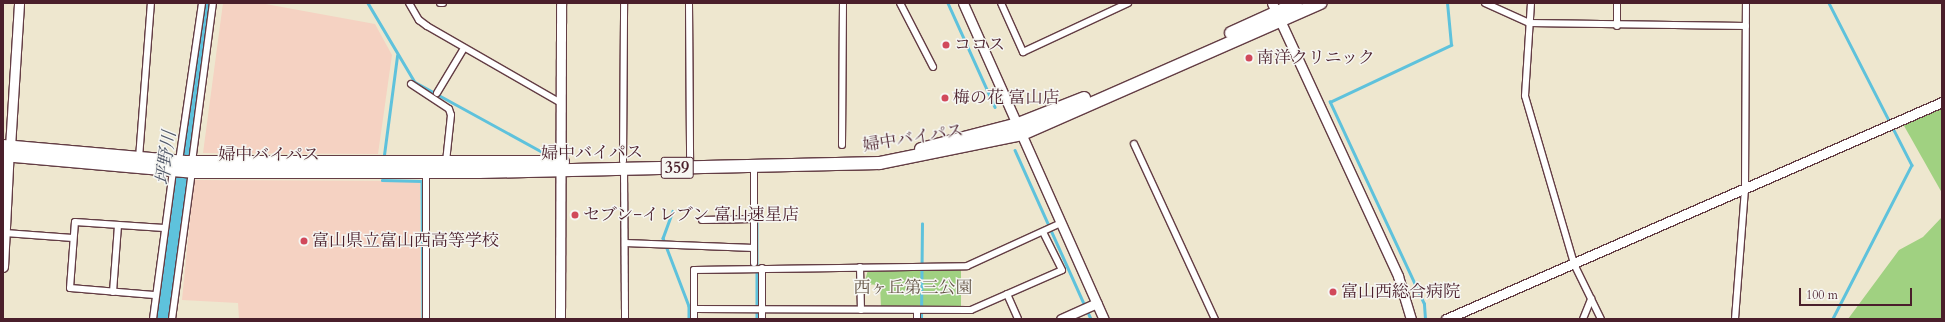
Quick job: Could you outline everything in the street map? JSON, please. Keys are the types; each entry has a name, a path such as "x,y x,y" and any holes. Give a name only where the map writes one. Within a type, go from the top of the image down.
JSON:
{"highway":[{"name":"婦中バイパス","path":"624,165 754,166 880,164 1020,129 1297,3"},
{"name":"婦中バイパス","path":"1276,12 1320,3"},
{"name":"婦中バイパス","path":"6,151 192,167 426,173 690,161 861,159 901,154 1020,129"},
{"name":"婦中バイパス","path":"6,151 139,158 176,166"},
{"name":"婦中バイパス","path":"192,167 446,162 560,167"}],"main road":[{"path":"3,267 6,151"}],"street":[{"path":"6,151 19,3"},
{"path":"139,158 151,3"},
{"path":"153,319 154,294 164,228 176,166 202,3"},
{"path":"172,319 213,3"},
{"path":"409,3 419,20 464,48 559,102"},
{"path":"560,319 559,102 561,3"},
{"path":"624,3 624,319"},
{"path":"689,3 690,161"},
{"path":"842,146 843,3"},
{"path":"900,3 933,67"},
{"path":"963,3 1104,319"},
{"path":"1000,3 1023,52 1128,3"},
{"path":"1485,3 1529,23 1617,26 1746,26"},
{"path":"1531,3 1525,96 1574,264 1601,319"},
{"path":"1617,3 1617,26"},
{"path":"1735,319 1745,188 1746,3"},
{"path":"1276,12 1398,276 1411,319"},
{"path":"437,93 464,48"},
{"path":"411,84 449,109 451,115 446,162"},
{"path":"1446,319 1942,102"},
{"path":"1134,144 1215,319"},
{"path":"754,166 754,263"},
{"path":"426,173 426,319"},
{"path":"702,220 754,219"},
{"path":"154,294 70,288 74,222 164,228"},
{"path":"694,319 694,270 967,266 1061,224"},
{"path":"113,292 118,225"},
{"path":"694,309 970,310 1062,270 1043,232"},
{"path":"5,233 73,238"},
{"path":"625,243 754,248"},
{"path":"860,267 861,310"},
{"path":"762,268 762,319"},
{"path":"1007,294 1018,319"},
{"path":"1583,319 1592,299"},
{"path":"1061,319 1097,303"},
{"path":"917,310 917,319"}],"shaded area":[{"path":"223,3 260,3 375,24 392,55 378,154 203,153"},
{"name":"富山県立富山西高等学校","path":"194,180 420,181 421,319 239,319 238,303 182,300"}],"green space":[{"path":"1942,106 1942,193 1903,124"},
{"path":"1942,217 1942,319 1848,319 1899,250 1923,237"},
{"name":"西ヶ丘第三公園","path":"868,270 961,270 961,307 881,307 880,285 864,284"}],"waterway":[{"name":"坪野川","path":"164,319 207,3"},
{"path":"368,3 415,82 544,153"},
{"path":"948,3 995,107"},
{"path":"1425,319 1424,304 1330,102 1451,45 1447,3"},
{"path":"1829,3 1912,165 1833,319"},
{"path":"384,155 397,56"},
{"path":"1015,150 1085,306"},
{"path":"382,180 422,181 423,319"},
{"path":"673,211 663,238 689,306 689,319"},
{"path":"757,222 757,319"},
{"path":"921,319 922,224"},
{"path":"1087,310 1091,319"}],"place":[{"name":"ココス","path":"946,45"},
{"name":"南洋クリニック","path":"1249,58"},
{"name":"梅の花 富山店","path":"945,98"},
{"name":"セブン−イレブン 富山速星店","path":"575,215"},
{"name":"富山県立富山西高等学校","path":"304,241"},
{"name":"富山西総合病院","path":"1333,292"}]}
